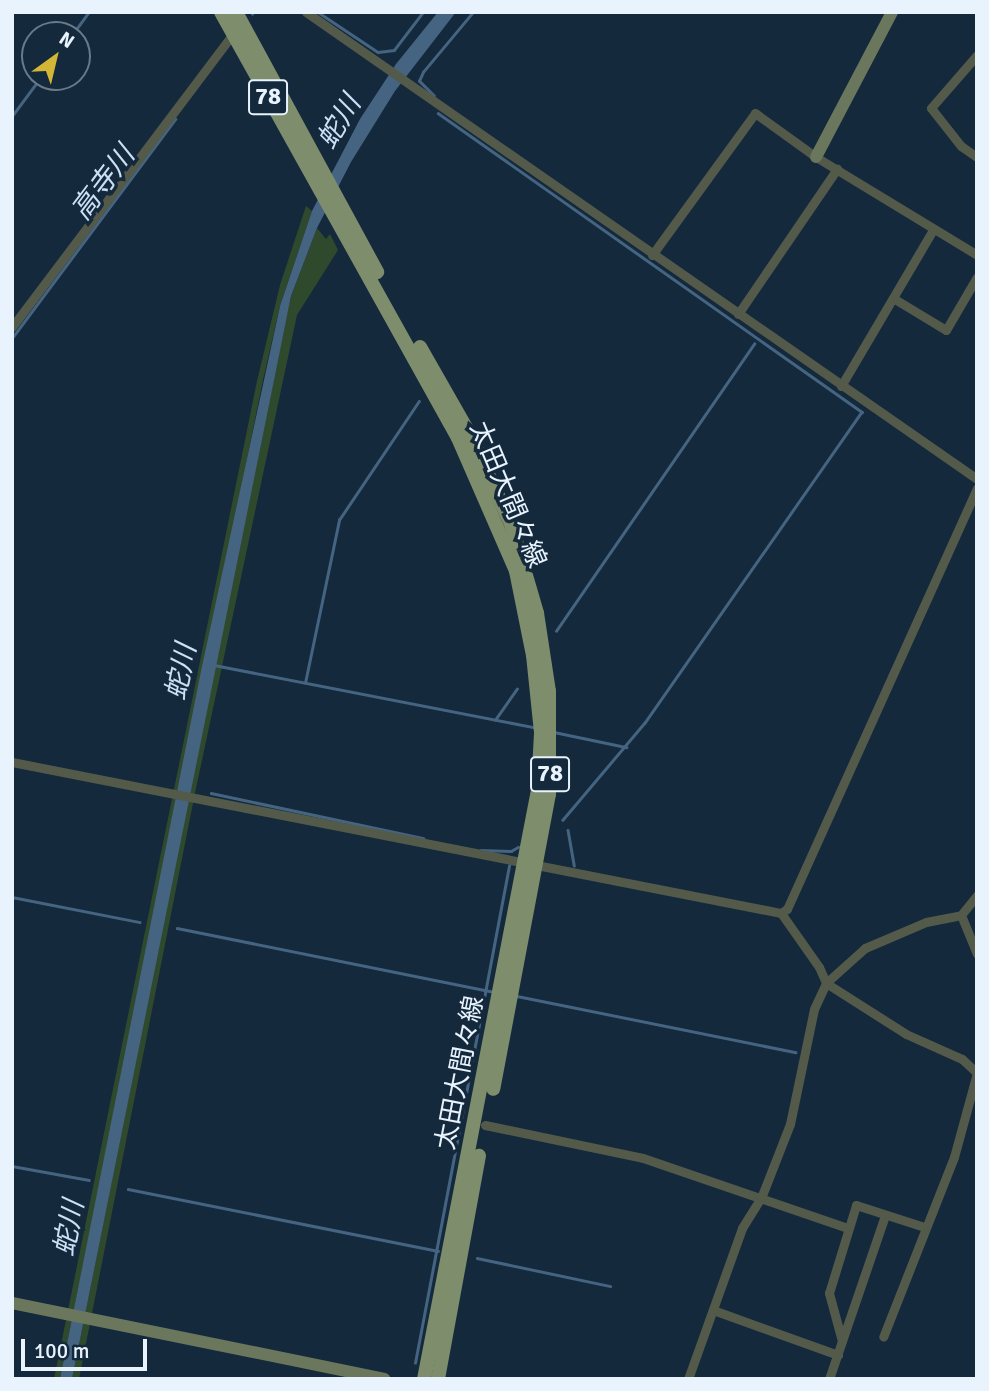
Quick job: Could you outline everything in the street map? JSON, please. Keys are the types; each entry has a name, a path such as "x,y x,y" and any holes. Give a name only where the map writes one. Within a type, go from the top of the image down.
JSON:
{"main road":[{"name":"太田大間々線","path":"221,12 319,176"},
{"name":"太田大間々線","path":"236,12 319,176 458,438 516,571 533,654 541,733 533,863 438,1379"},
{"name":"太田大間々線","path":"424,1379 533,863"}],"street":[{"path":"306,12 977,479"},
{"path":"816,157 892,12"},
{"path":"12,327 233,34"},
{"path":"977,55 931,108 961,146 977,157"},
{"path":"652,255 755,113 816,157 977,255"},
{"path":"738,314 837,169"},
{"path":"841,386 933,230"},
{"path":"892,298 946,330 977,277"},
{"path":"781,913 792,899 977,488"},
{"path":"12,762 781,913 819,967 826,983 906,1034 962,1059 977,1073 954,1157 924,1227 883,1337"},
{"path":"688,1379 742,1228 761,1198 790,1124 814,1009 826,983 866,948 926,922 961,915 977,895"},
{"path":"961,915 977,954"},
{"path":"485,1125 643,1158 848,1228"},
{"path":"842,1341 829,1293 856,1205 924,1227"},
{"path":"830,1379 886,1214"},
{"path":"12,1303 384,1379"},
{"path":"713,1310 838,1355"}],"green space":[{"path":"306,206 312,211 280,306 263,380 60,1379 54,1379 257,381 280,285"},
{"path":"317,228 326,239 330,234 338,250 297,315 195,793 79,1379 72,1379 266,413 291,296"}],"water":[{"path":"438,12 456,12 395,91 351,162 317,228 291,296 72,1379 60,1379 201,671 280,306 312,211 360,119 396,64"}],"waterway":[{"path":"82,21 89,12"},
{"name":"高寺川","path":"318,12 378,52 394,50 423,12"},
{"path":"434,96 419,81 423,72 473,12"},
{"path":"12,116 31,91"},
{"path":"438,113 862,412 645,723 563,820"},
{"name":"高寺川","path":"12,338 175,119"},
{"path":"556,631 754,344"},
{"path":"305,683 339,520 419,401"},
{"path":"214,665 537,728"},
{"path":"495,720 517,689"},
{"path":"554,732 626,747"},
{"path":"211,793 423,838"},
{"path":"568,830 574,865"},
{"path":"481,850 511,851 518,847"},
{"path":"415,1363 509,866"},
{"path":"12,897 140,922"},
{"path":"177,928 493,992"},
{"path":"517,996 795,1052"},
{"path":"12,1166 89,1180"},
{"path":"128,1189 438,1251"},
{"path":"477,1258 610,1286"}],"water label":[{"name":"蛇川","path":"339,122"},
{"name":"蛇川","path":"181,672"},
{"name":"蛇川","path":"69,1228"}]}
